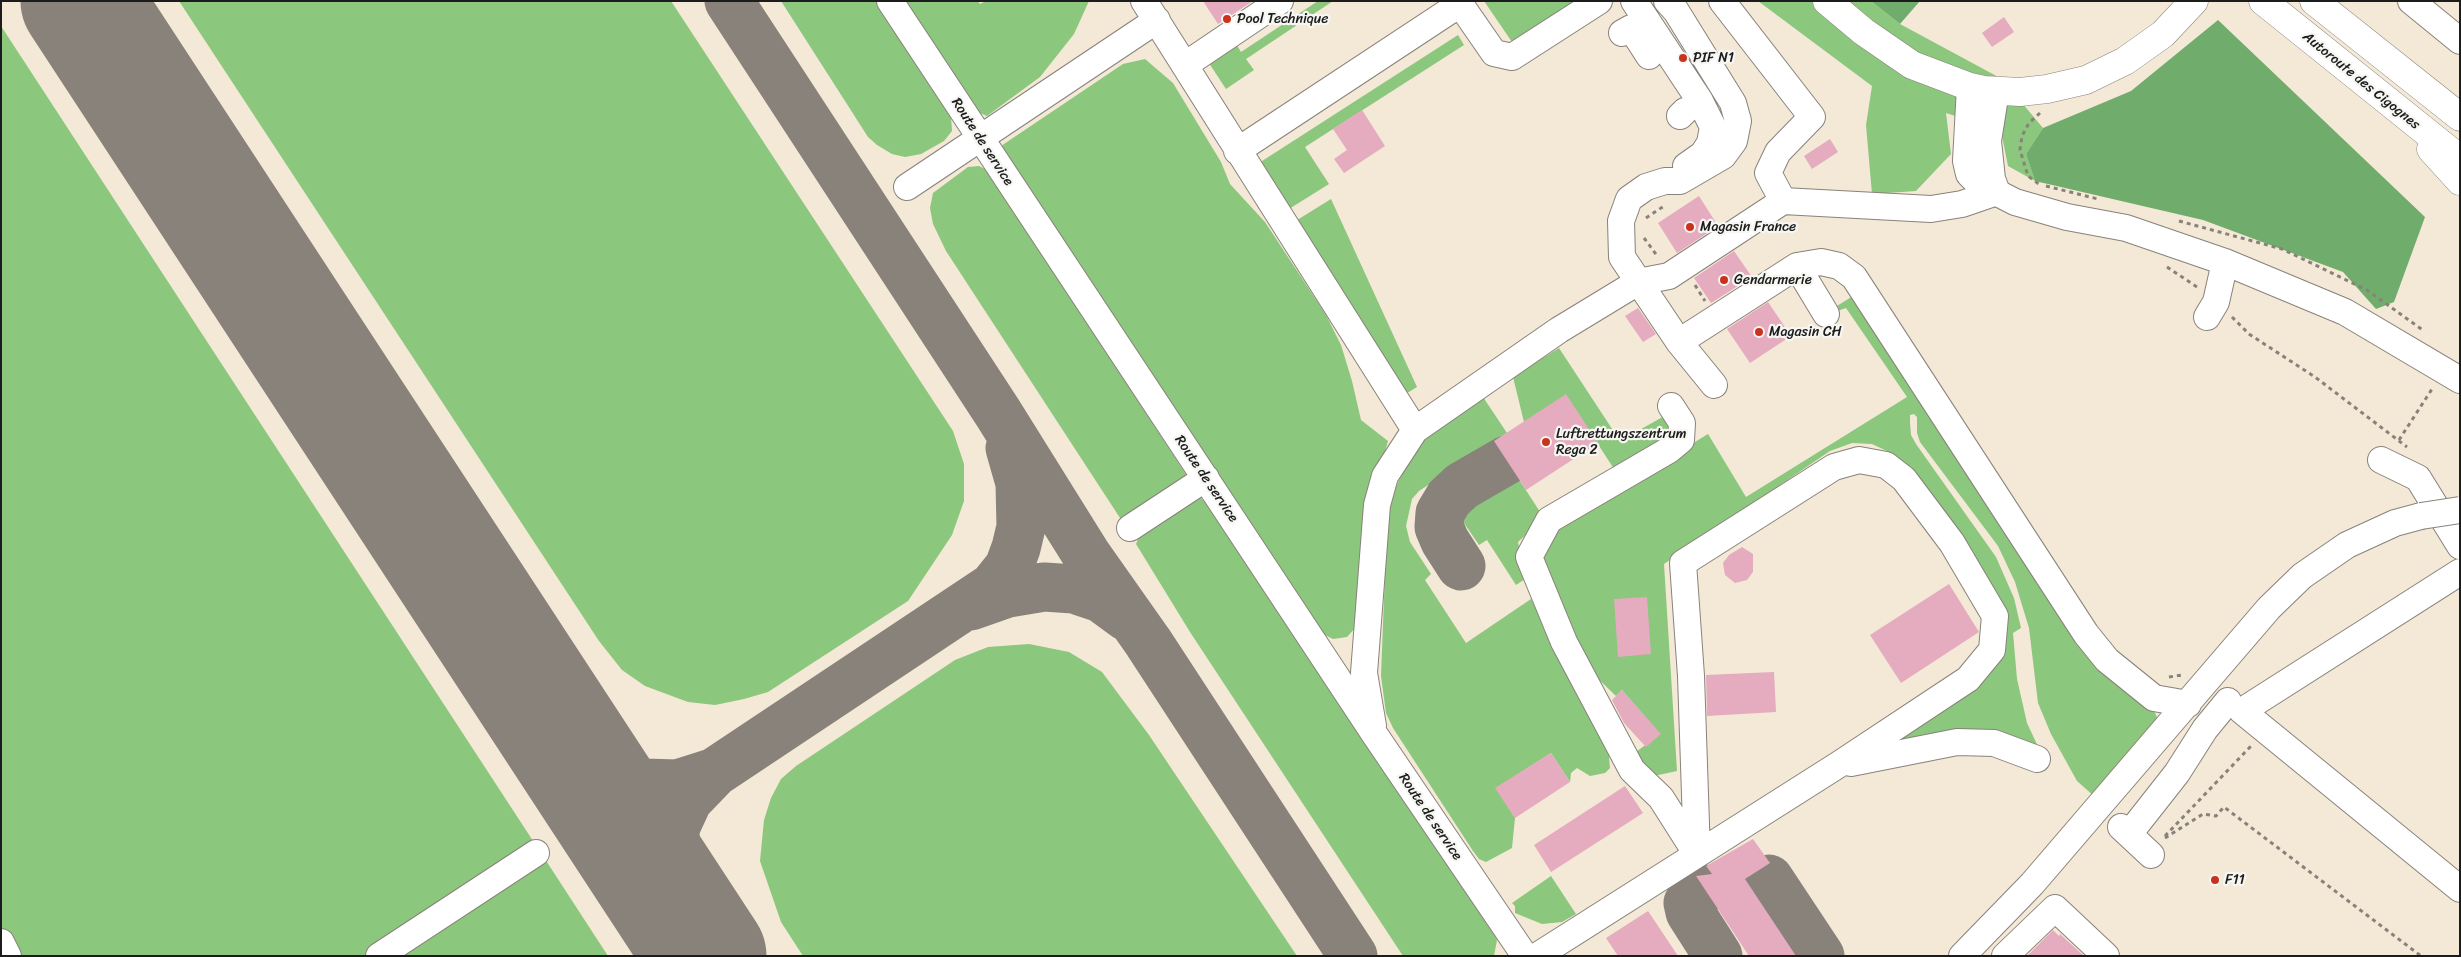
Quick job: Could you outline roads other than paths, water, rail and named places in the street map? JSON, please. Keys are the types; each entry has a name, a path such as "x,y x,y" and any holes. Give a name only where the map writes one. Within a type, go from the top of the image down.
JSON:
{"main road":[{"path":"1827,1 1864,32 1912,65 1970,87 1996,91 2047,89 2086,80 2125,61 2163,34 2192,4"},
{"name":"Autoroute des Cigognes","path":"2263,1 2460,159"},
{"path":"2314,1 2460,117"},
{"path":"2404,115 2460,181"}],"street":[{"name":"Route de service","path":"890,1 1375,735 1525,956"},
{"path":"1185,65 1280,1"},
{"path":"1237,150 1459,3 1494,53 1512,57 1599,1"},
{"path":"1634,1 1700,101 1713,128 1703,154 1666,192"},
{"path":"1666,1 1676,11 1733,103 1738,121 1734,141 1723,156 1666,192 1646,187 1629,199 1621,221 1622,257 1679,342 1714,385"},
{"path":"1722,1 1812,116 1778,152 1768,173 1783,201"},
{"path":"2411,1 2460,41"},
{"path":"906,187 979,137 1151,11 1415,430"},
{"path":"1622,34 1630,28 1654,72 1706,147"},
{"path":"1970,87 1966,161 1969,174 1978,183 2015,202 2067,217 2126,228 2225,262 2345,312 2452,375"},
{"path":"1996,91 1988,141 1992,179 1997,192"},
{"path":"1375,735 1364,673 1377,505 1386,476 1415,430 1513,360 1638,282 1669,276 1783,201 1931,209 1962,204 1997,192"},
{"path":"1679,342 1797,266 1821,262 1839,266 1854,277 2086,634 2107,660 2154,698 2188,704"},
{"path":"2211,310 2225,262"},
{"path":"1797,266 1826,314"},
{"path":"1671,406 1682,423 1681,440 1669,450 1549,520 1529,556 1564,642 1632,770 1661,798 1696,854"},
{"path":"1537,956 1838,766 1968,680 1992,650 1995,616 1952,544 1904,479 1886,465 1859,460 1834,467 1683,563 1691,676 1696,854"},
{"path":"2381,460 2418,478 2460,546"},
{"path":"1130,528 1206,478"},
{"path":"1962,956 2032,884 2269,608 2302,576 2347,545 2395,523 2421,516 2460,510"},
{"path":"2157,848 2125,830 2177,774 2205,729 2235,706 2460,572"},
{"path":"2205,683 2460,889"},
{"path":"1838,766 1956,742 1994,743 2037,759"},
{"path":"379,956 536,853"},
{"path":"2005,956 2055,908 2106,956"},
{"path":"1,942 8,956"}],"place":[{"name":"Pool Technique","path":"1227,19"},
{"name":"PIF N1","path":"1683,58"},
{"name":"Magasin France","path":"1690,227"},
{"name":"Gendarmerie","path":"1724,280"},
{"name":"Magasin CH","path":"1759,332"},
{"name":"Luftrettungszentrum Rega 2","path":"1546,442"},
{"name":"F11","path":"2215,880"}]}
